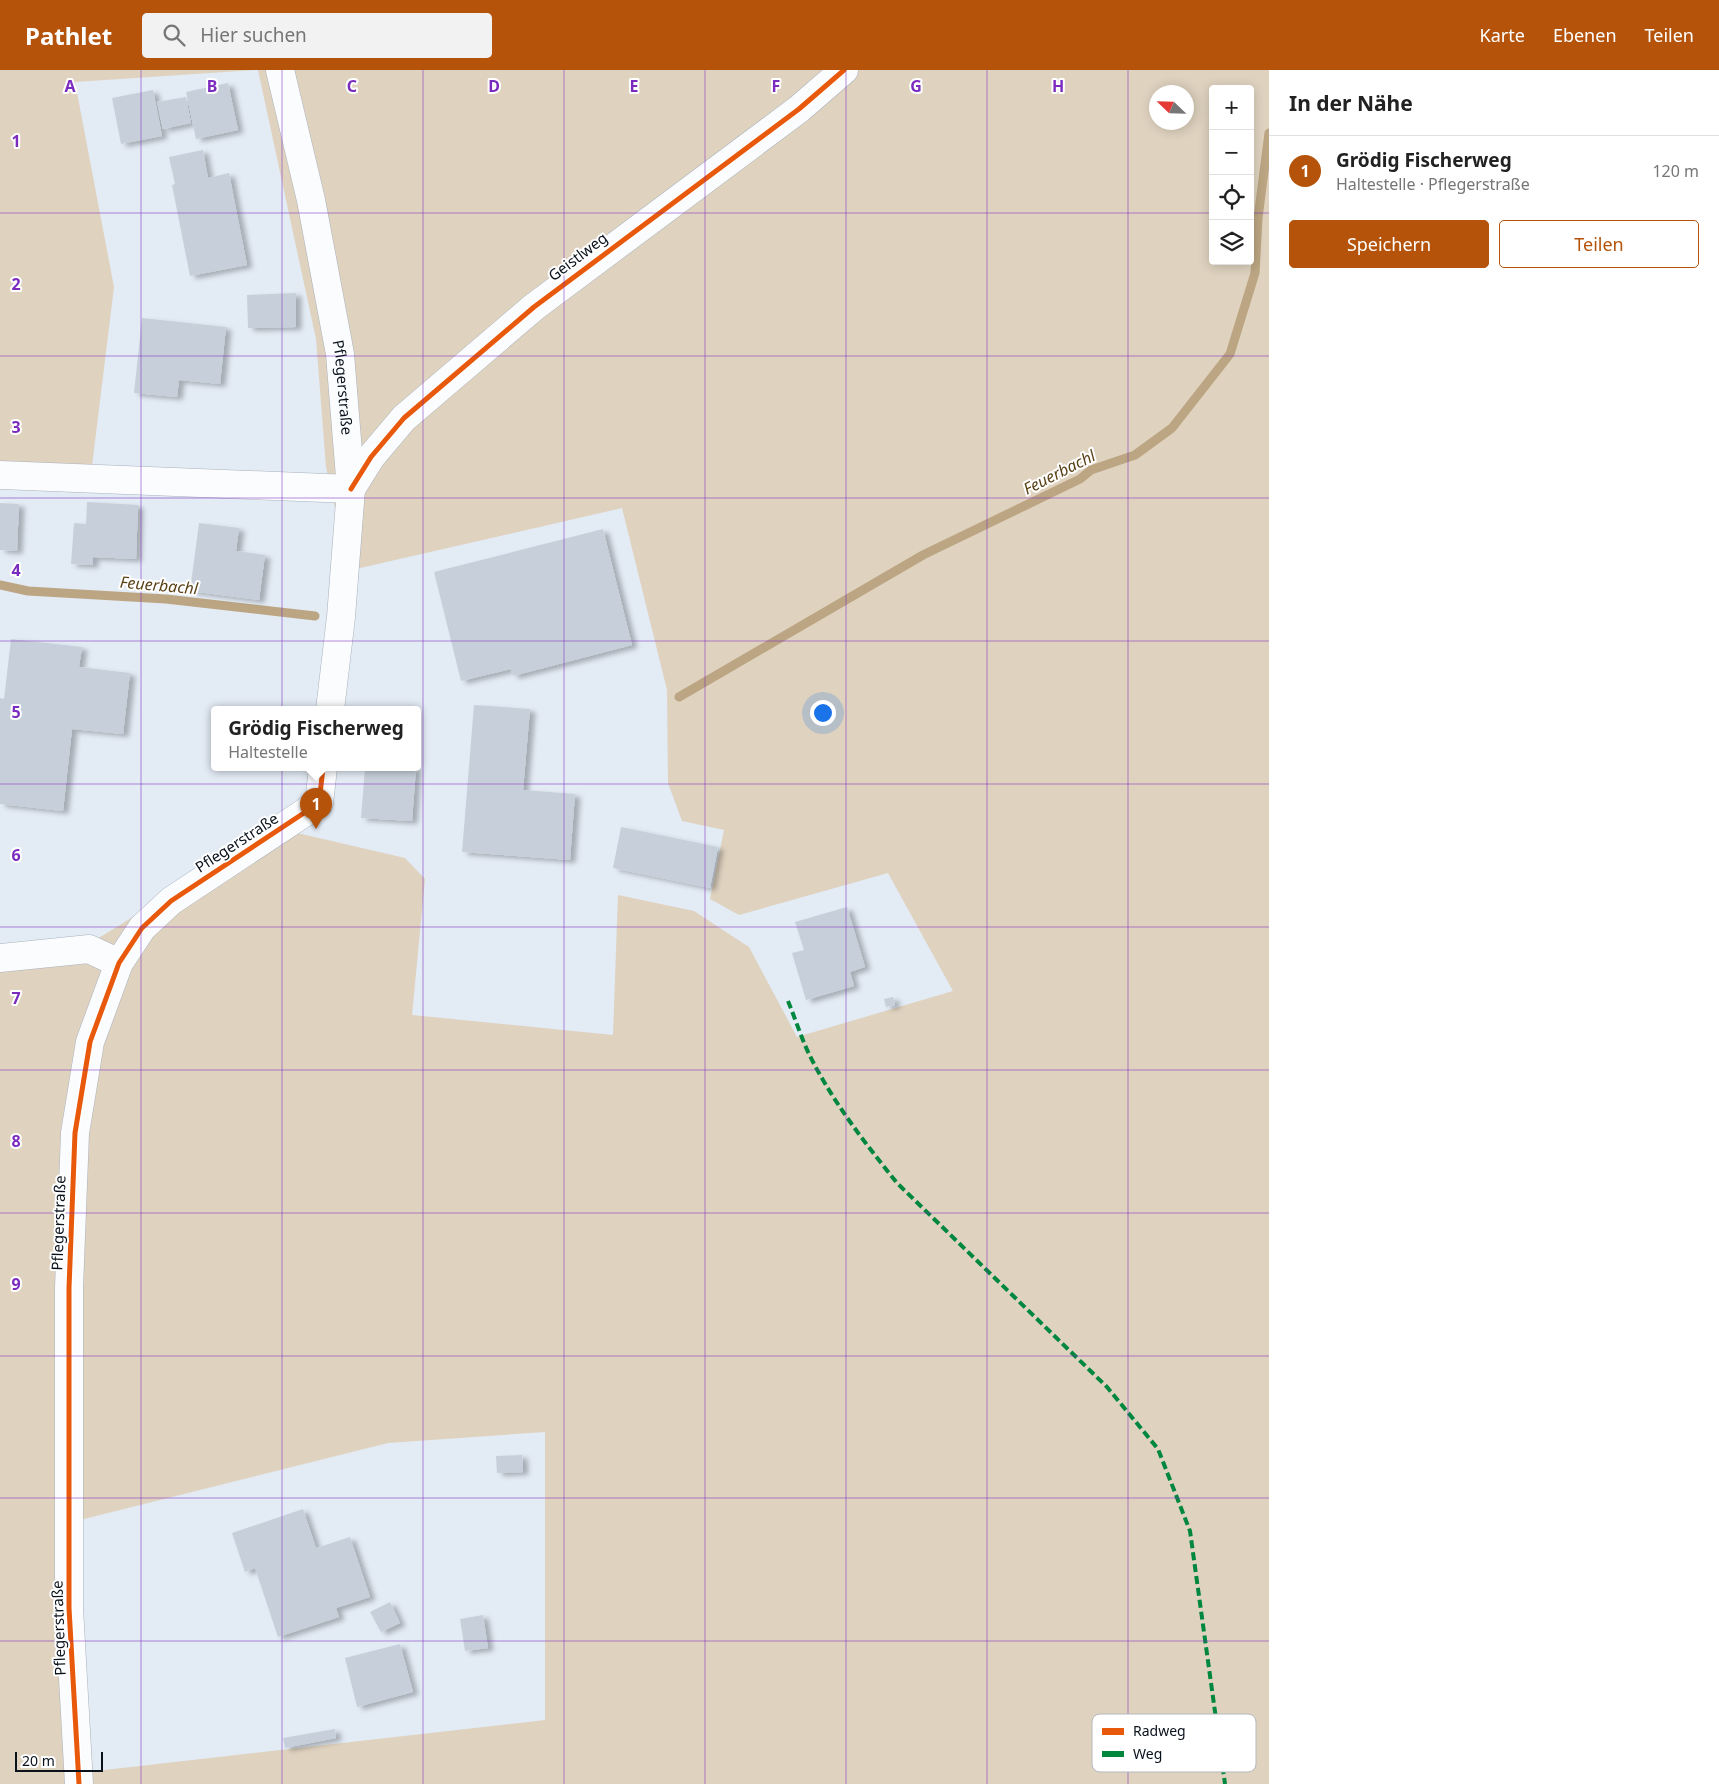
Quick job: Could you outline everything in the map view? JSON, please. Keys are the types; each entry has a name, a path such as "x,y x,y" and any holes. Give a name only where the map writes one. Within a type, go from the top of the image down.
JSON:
{"street":[{"name":"Pflegerstraße","path":"280,70 311,200 340,354 351,489 341,616 330,706"},
{"name":"Geistlweg","path":"351,489 372,457 404,418 526,313 799,109 844,70"},
{"path":"0,475 351,489"},
{"name":"Pflegerstraße","path":"79,1784 69,1608 69,1288 75,1133 90,1042 119,963 142,928 170,901 319,803 324,771"},
{"path":"0,958 89,949 119,963"}],"shaded area":[{"path":"0,70 255,70 75,82 114,287 92,466 0,462"},
{"path":"258,70 1269,70 1269,1784 0,1784 0,967 66,958 154,904 267,826 405,858 425,879 412,1015 613,1035 618,895 694,911 749,947 797,1037 953,991 888,873 739,915 710,899 724,830 682,821 668,783 667,690 622,508 334,574 338,522 326,467 316,339","holes":["545,1432 545,1720 87,1772 76,1521 388,1443"]}],"building":[{"path":"228,83 238,130 196,139 186,92"},
{"path":"153,90 162,136 121,144 112,98"},
{"path":"186,97 191,123 163,129 157,102"},
{"path":"203,150 208,178 229,173 247,265 190,276 172,185 175,184 169,157"},
{"path":"296,293 296,327 248,328 247,295"},
{"path":"142,318 226,327 220,384 179,380 177,397 134,393"},
{"path":"87,502 138,505 136,559 93,557 93,565 71,564 74,523 86,524"},
{"path":"0,503 19,504 17,551 0,550"},
{"path":"199,523 239,528 236,551 265,555 259,600 190,591"},
{"path":"603,529 632,645 513,676 511,669 461,681 434,572"},
{"path":"11,639 82,647 79,667 130,673 123,734 72,729 63,811 0,804 0,698 4,699"},
{"path":"474,705 530,709 523,790 575,794 570,860 462,852"},
{"path":"365,771 416,771 412,821 361,818"},
{"path":"621,827 718,847 710,888 613,868"},
{"path":"847,907 865,967 850,972 854,986 806,1000 792,953 804,950 795,922"},
{"path":"893,997 895,1005 886,1007 884,999"},
{"path":"522,1455 523,1472 497,1473 496,1456"},
{"path":"303,1509 316,1548 350,1537 370,1597 336,1608 339,1617 278,1637 255,1568 245,1572 232,1533"},
{"path":"390,1602 400,1623 381,1632 370,1612"},
{"path":"483,1615 488,1648 465,1651 460,1619"},
{"path":"400,1644 413,1692 357,1707 345,1658"},
{"path":"335,1729 336,1738 285,1748 283,1738"}],"waterway":[{"name":"Feuerbachl","path":"679,697 923,555 1080,479 1091,470 1135,455 1172,428 1230,354 1255,273 1258,218 1269,133"},
{"name":"Feuerbachl","path":"0,585 28,591 166,599 315,616"}],"marked path":[{"path":"788,1001 803,1041 828,1088 861,1137 897,1183 1107,1387 1158,1449 1190,1531 1215,1714"},
{"path":"1223,1772 1225,1784"}],"cycle path":[{"path":"351,489 371,457 404,418 534,307 799,109 844,70"},
{"path":"79,1784 69,1608 69,1288 75,1133 90,1042 119,963 142,928 171,901 319,803 323,771"}],"place":[{"name":"Grödig Fischerweg","path":"316,829"}]}
